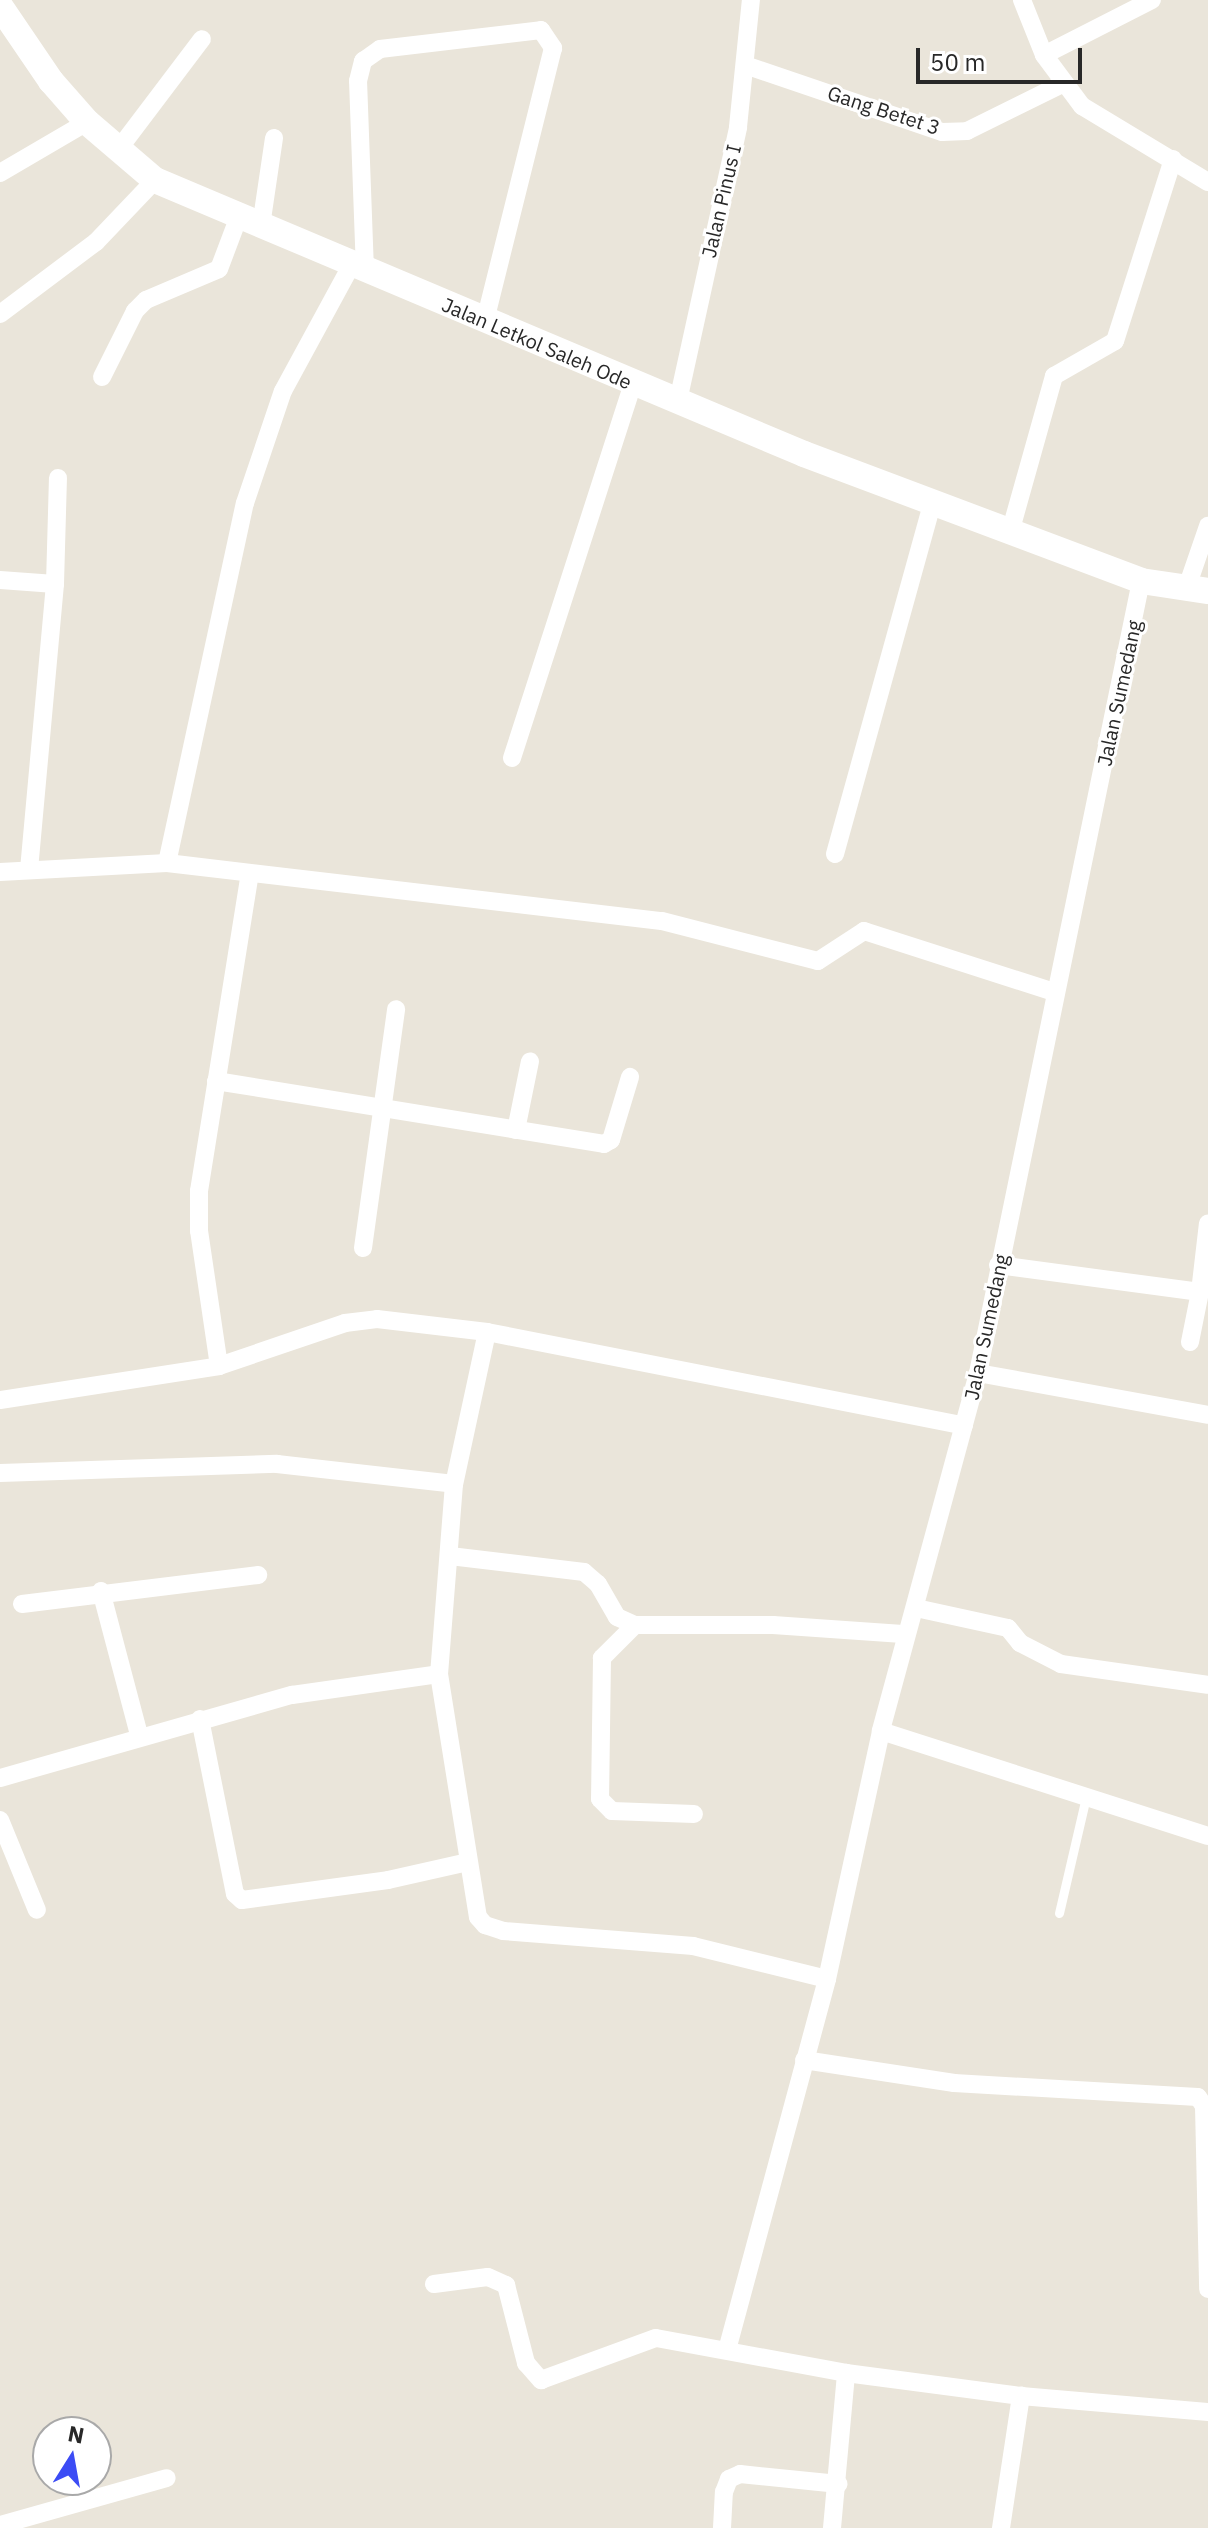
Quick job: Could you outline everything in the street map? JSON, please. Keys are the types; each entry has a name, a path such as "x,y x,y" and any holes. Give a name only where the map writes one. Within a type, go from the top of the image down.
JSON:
{"street":[{"name":"Jalan Pinus I","path":"678,401 738,127 751,0"},
{"path":"1022,0 1044,55 1082,106 1116,130 1173,159 1208,182"},
{"path":"1044,55 1152,0"},
{"name":"Jalan Letkol Saleh Ode","path":"0,6 51,81 87,122 155,180 678,401 1141,581 1197,590"},
{"path":"167,863 245,503 283,391 358,268 358,81 363,61 380,49 541,30 553,48 485,321"},
{"path":"118,150 202,39"},
{"name":"Gang Betet 3","path":"745,65 942,132 967,131 1064,83"},
{"path":"0,173 87,122"},
{"path":"102,377 135,311 146,300 219,269 250,221 274,138"},
{"path":"1011,529 1054,376 1115,341 1173,159"},
{"path":"0,314 96,242 155,180"},
{"path":"512,758 633,383"},
{"path":"29,867 55,584 58,478"},
{"path":"835,854 933,501"},
{"path":"1197,590 1208,526"},
{"path":"0,580 55,584"},
{"name":"Jalan Sumedang","path":"727,2350 827,1979 903,1634 916,1608 978,1373 1141,581"},
{"path":"0,872 29,867 167,863 662,921 811,961 825,960 849,936 864,931 1054,992"},
{"path":"219,1366 199,1231 199,1191 250,874"},
{"path":"363,1248 396,1009"},
{"path":"516,1130 530,1061"},
{"path":"216,1081 385,1106 604,1144 611,1140 630,1077"},
{"path":"1190,1342 1200,1292 1208,1223"},
{"path":"998,1265 1200,1292"},
{"path":"0,1400 219,1366 361,1319 487,1332 964,1426"},
{"path":"487,1332 454,1484 439,1674 478,1917 492,1929 693,1946 827,1979"},
{"path":"978,1373 1208,1415"},
{"path":"0,1473 277,1464 454,1484"},
{"path":"450,1556 584,1572 598,1584 617,1617 635,1625 773,1625 903,1634"},
{"path":"22,1604 101,1591 258,1575"},
{"path":"101,1591 139,1735"},
{"path":"916,1608 1008,1628 1020,1643 1061,1664 1208,1685"},
{"path":"635,1625 602,1658 600,1799 612,1811 694,1814"},
{"path":"0,1778 139,1735 292,1695 439,1674"},
{"path":"200,1719 235,1894 242,1900 388,1880 468,1862"},
{"path":"881,1731 1087,1794 1208,1836"},
{"path":"0,1820 37,1910"},
{"path":"804,2060 954,2083 1198,2097 1204,2106 1208,2289"},
{"path":"434,2284 488,2277 506,2285 526,2363 541,2380 554,2380 648,2339 727,2350 846,2373 1021,2396 1208,2412"},
{"path":"832,2528 846,2373"},
{"path":"1001,2528 1021,2396"},
{"path":"722,2528 724,2492 729,2479 740,2474 838,2484"},
{"path":"0,2525 167,2478"}],"lane":[{"path":"1059,1913 1087,1794"}]}
